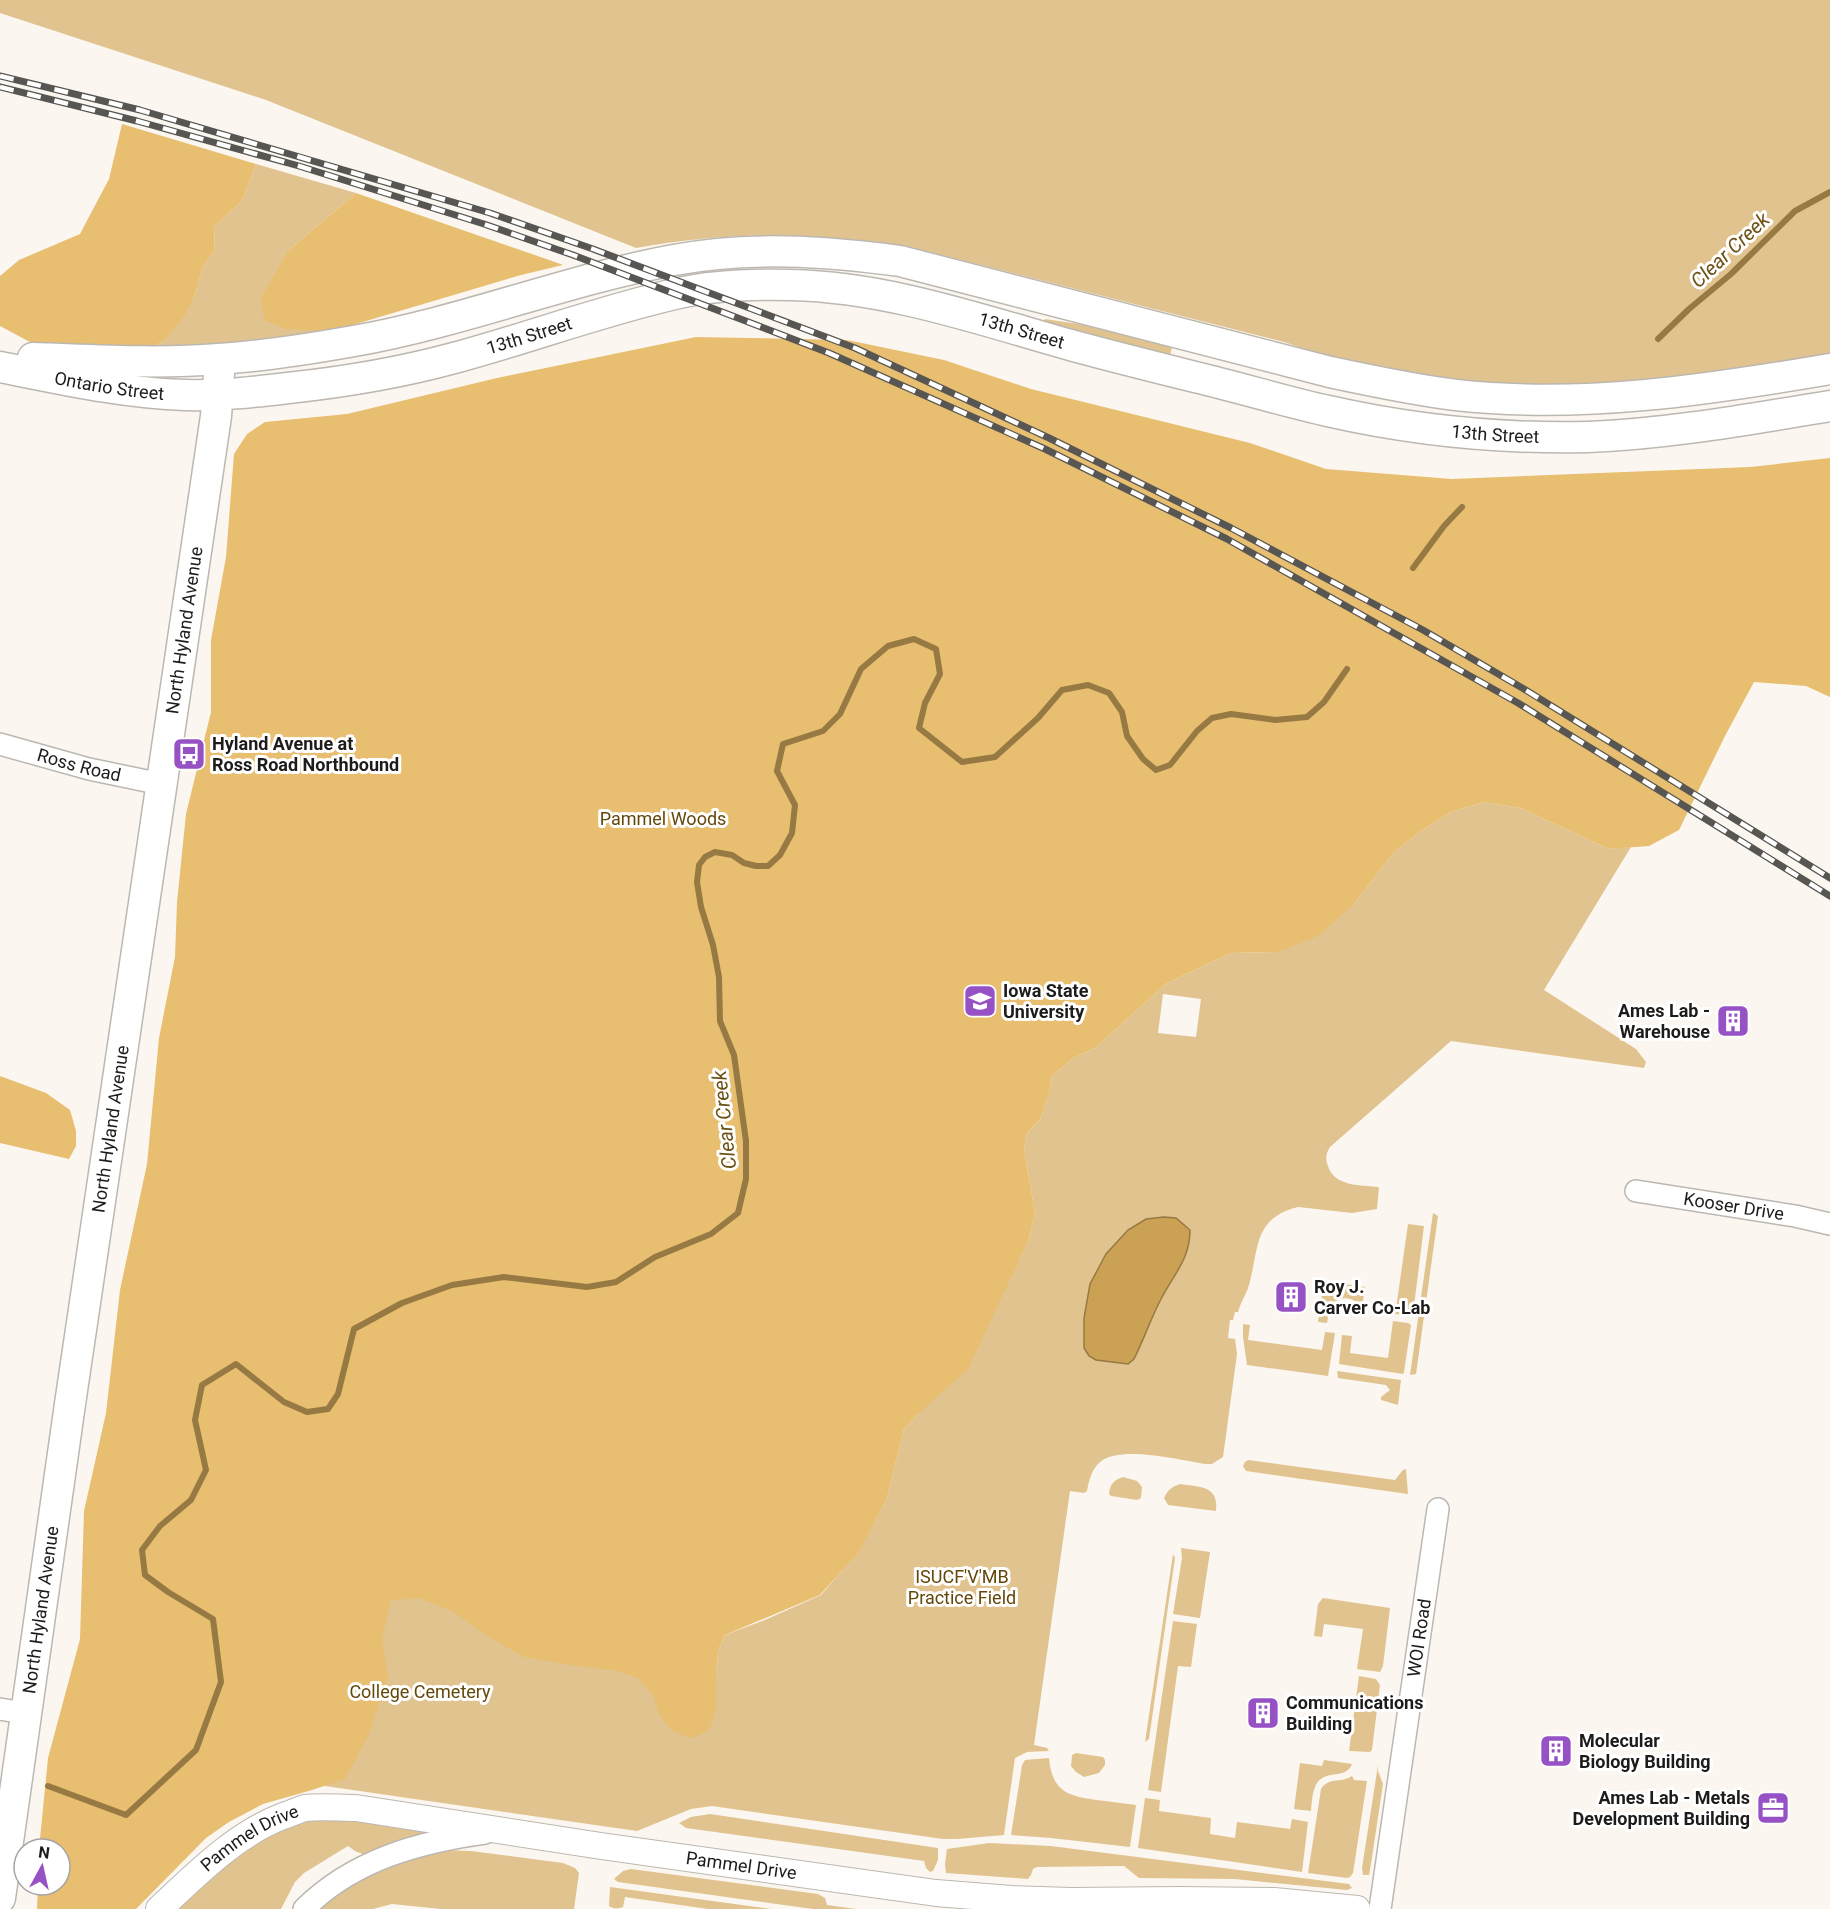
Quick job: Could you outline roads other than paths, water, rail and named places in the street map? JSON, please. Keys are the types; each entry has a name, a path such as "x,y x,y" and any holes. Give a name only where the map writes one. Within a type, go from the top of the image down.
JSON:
{"main road":[{"name":"13th Street","path":"218,359 288,352 355,341 423,326 601,275 676,260 730,253 795,251 900,261 1330,372 1456,395 1587,400 1674,392 1830,369"},
{"name":"13th Street","path":"218,395 335,383 408,369 682,292 733,286 793,285 849,290 909,301 1328,411 1456,431 1522,436 1589,437 1680,429 1830,406"},
{"name":"Ontario Street","path":"0,357 117,361 218,359"},
{"name":"North Hyland Avenue","path":"0,1898 13,1711 161,784 218,395 218,359"},
{"name":"Ontario Street","path":"0,367 125,390 178,395 218,395"}],"street":[{"name":"Ross Road","path":"0,744 89,769 161,784"},
{"name":"Kooser Drive","path":"1636,1191 1795,1216 1830,1224"},
{"name":"WOI Road","path":"1380,1909 1438,1509"},
{"name":"Pammel Drive","path":"159,1909 223,1851 274,1820 304,1809 329,1807 356,1809 936,1893 966,1902 1275,1901 1357,1909"},
{"path":"304,1909 335,1883 359,1868 384,1857 410,1847 466,1835 499,1831"}],"waterway":[{"name":"Clear Creek","path":"1658,339 1731,274 1795,211 1830,192"},
{"name":"Clear Creek","path":"1413,568 1444,526 1462,507"},
{"name":"Clear Creek","path":"48,1786 126,1815 196,1750 221,1682 213,1619 145,1575 142,1550 160,1526 191,1500 206,1470 195,1420 202,1385 236,1364 284,1402 307,1412 328,1409 338,1394 354,1329 402,1303 452,1285 504,1277 587,1287 616,1282 655,1257 711,1234 738,1213 746,1179 746,1141 734,1055 720,1021 719,977 713,945 701,907 697,882 699,865 705,857 715,852 732,855 744,863 756,866 768,866 780,855 792,833 795,805 777,771 783,744 823,731 840,714 861,669 888,646 914,639 936,649 940,674 925,703 919,728 962,762 995,757 1038,718 1062,690 1088,685 1109,693 1122,712 1127,736 1143,759 1156,770 1170,765 1197,731 1212,718 1231,714 1275,720 1307,717 1324,702 1347,669"}],"railway":[{"path":"0,76 140,110 490,213 593,249 855,348 1049,438 1231,528 1423,630 1524,689 1830,878"},
{"path":"0,87 137,121 299,166 484,224 573,255 829,353 1045,449 1227,539 1518,703 1830,896"}],"place":[{"name":"Hyland Avenue at Ross Road Northbound","path":"189,754"},
{"name":"Iowa State University","path":"980,1001"},
{"name":"Ames Lab - Warehouse","path":"1733,1021"},
{"name":"Roy J. Carver Co-Lab","path":"1291,1297"},
{"name":"Communications Building","path":"1263,1713"},
{"name":"Molecular Biology Building","path":"1556,1751"},
{"name":"Ames Lab - Metals Development Building","path":"1773,1808"}],"park label":[{"name":"Pammel Woods","path":"663,819"},
{"name":"ISUCF'V'MB Practice Field","path":"962,1587"},
{"name":"College Cemetery","path":"420,1692"}]}
